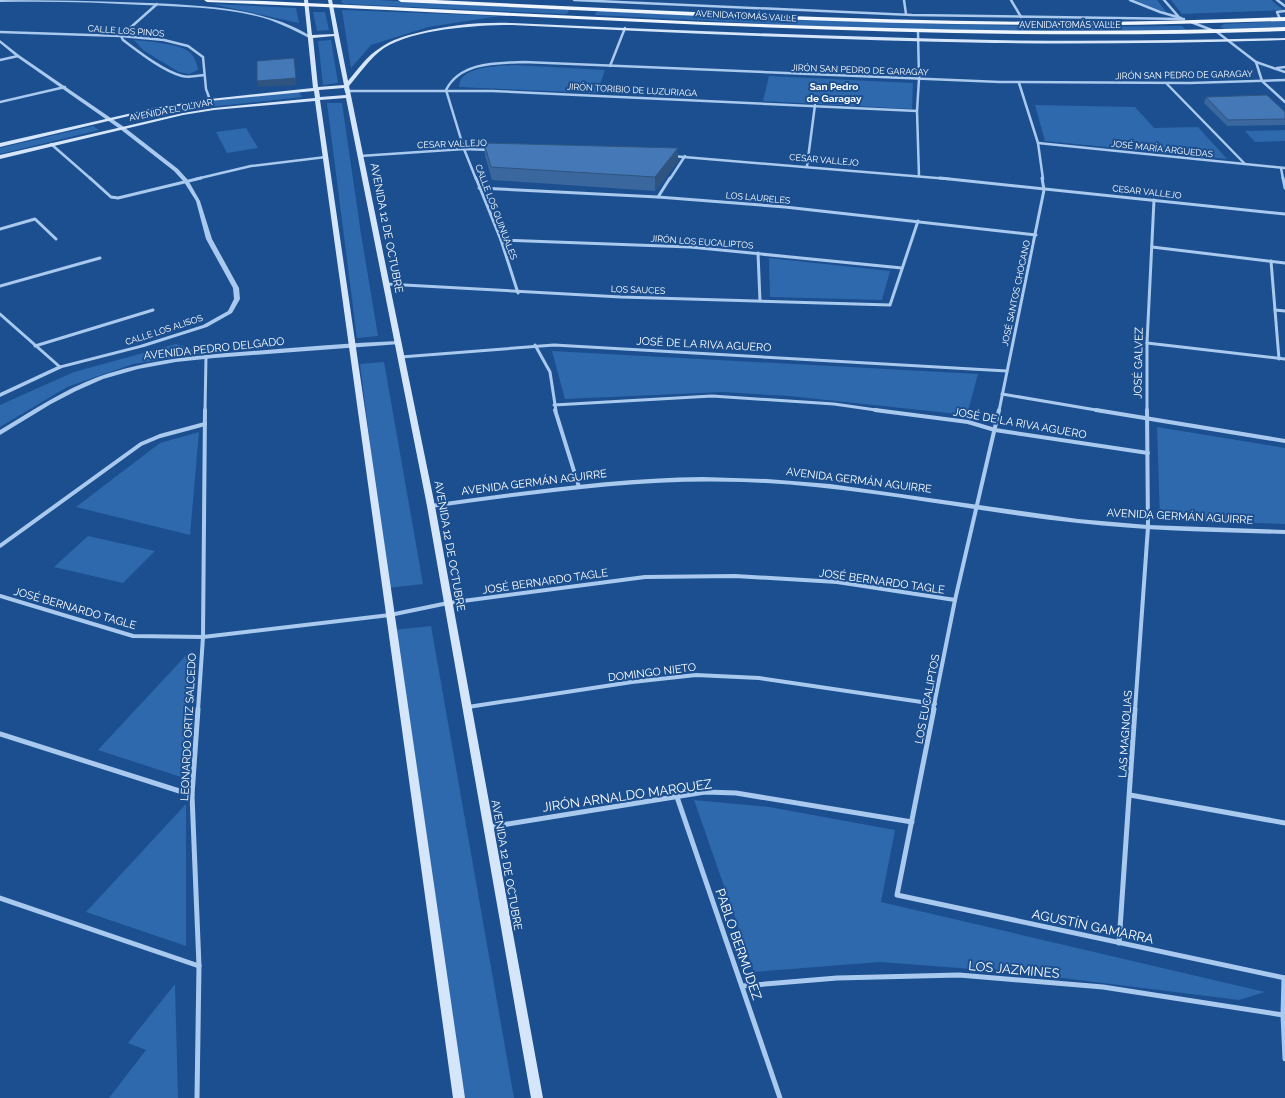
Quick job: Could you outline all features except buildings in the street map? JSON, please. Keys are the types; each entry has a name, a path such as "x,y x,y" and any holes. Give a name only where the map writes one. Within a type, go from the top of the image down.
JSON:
{"main road":[{"name":"AVENIDA TOMÁS VALLE","path":"207,0 331,3 754,26 918,32 1085,34 1217,32 1285,29"},
{"name":"AVENIDA TOMÁS VALLE","path":"401,0 942,23 1080,25 1194,23 1282,19"},
{"path":"306,2 316,89 459,1098"},
{"name":"AVENIDA 12 DE OCTUBRE","path":"331,3 347,91 430,506 537,1098"},
{"path":"574,27 585,8"},
{"name":"AVENIDA TOMÁS VALLE","path":"347,91 380,49 393,42 449,26 481,24 624,28 919,41 1229,41 1285,39"},
{"path":"752,34 754,26"},
{"path":"310,37 336,35"},
{"name":"AVENIDA EL OLIVAR","path":"0,145 154,109 210,100 316,89 347,91"},
{"name":"AVENIDA EL OLIVAR","path":"0,157 50,144 214,109 318,99 347,91"}],"street":[{"name":"AVENIDA TOMÁS VALLE","path":"574,0 906,14 1184,19"},
{"path":"904,0 906,14"},
{"path":"1012,0 1021,17"},
{"path":"1130,0 1217,32 1256,62 1285,72"},
{"path":"1164,0 1178,17"},
{"path":"1277,0 1285,6"},
{"path":"0,1 97,2 221,8 254,14 292,26 310,37"},
{"path":"157,4 122,36 123,40 142,54 178,75 204,75"},
{"name":"AVENIDA TOMÁS VALLE","path":"1282,19 1277,12 1285,11"},
{"path":"610,66 624,28"},
{"name":"CALLE LOS PINOS","path":"0,32 122,36 164,40 188,46 203,57 206,93 210,100"},
{"path":"918,32 919,80 916,111 919,176"},
{"name":"CALLE LOS ALISOS","path":"0,41 18,56 110,119 176,170 186,181 198,201 210,239 236,288 236,299 230,312 205,326 142,346 60,367"},
{"path":"0,60 18,56"},
{"name":"JIRÓN SAN PEDRO DE GARAGAY","path":"446,90 450,81 459,73 475,67 490,64 524,62 919,80 1019,83 1167,84 1262,82 1285,80"},
{"path":"1256,62 1262,82 1285,102"},
{"path":"1274,68 1285,67"},
{"name":"JOSÉ SANTOS CHOCANO","path":"976,507 995,430 1044,190 1038,143 1019,83"},
{"path":"1167,84 1245,164"},
{"path":"0,102 65,87"},
{"name":"JIRÓN TORIBIO DE LUZURIAGA","path":"347,91 446,90 816,105 916,111"},
{"name":"CALLE LOS QUINUALES","path":"446,90 464,150 501,240 518,293"},
{"path":"807,166 816,105"},
{"name":"JOSÉ MARÍA ARGUEDAS","path":"1038,143 1283,168"},
{"path":"50,144 111,197 118,198 251,166 326,157"},
{"name":"CESAR VALLEJO","path":"360,156 464,150 496,150"},
{"name":"CESAR VALLEJO","path":"670,156 685,156 919,176 1285,214"},
{"path":"658,197 685,156"},
{"path":"1283,168 1285,188"},
{"name":"LOS LAURELES","path":"479,188 658,197 785,207 1036,235"},
{"name":"JOSÉ GALVEZ","path":"1148,527 1147,343 1154,200"},
{"path":"0,229 35,220 56,239"},
{"path":"902,268 918,221"},
{"name":"JIRÓN LOS EUCALIPTOS","path":"501,240 690,247 902,268"},
{"path":"1152,247 1285,263"},
{"path":"758,253 760,301"},
{"path":"0,286 100,258"},
{"path":"1271,261 1279,359"},
{"name":"LOS SAUCES","path":"386,284 518,293 890,304 902,268"},
{"path":"35,346 153,310"},
{"path":"1275,310 1285,311"},
{"path":"0,314 60,367 0,395"},
{"path":"1147,343 1285,359"},
{"name":"AVENIDA PEDRO DELGADO","path":"0,433 66,392 101,378 141,366 206,357 352,345 398,344"},
{"path":"535,345 550,372 554,406 579,487"},
{"name":"JOSÉ DE LA RIVA AGUERO","path":"401,357 535,345 561,345 1007,371"},
{"name":"LEONARDO ORTIZ SALCEDO","path":"197,1098 199,966 192,795 203,637 206,357"},
{"path":"1002,394 1285,441"},
{"name":"JOSÉ DE LA RIVA AGUERO","path":"554,406 712,396 834,404 968,422 995,430 1148,454"},
{"path":"0,546 141,444 160,436 205,424"},
{"name":"AVENIDA GERMÁN AGUIRRE","path":"430,506 579,487 660,480 757,480 830,486 1078,521 1148,527 1285,532"},
{"name":"LOS EUCALIPTOS","path":"897,895 955,600 976,507"},
{"name":"LAS MAGNOLIAS","path":"1119,943 1148,527"},
{"name":"JOSÉ BERNARDO TAGLE","path":"0,596 133,636 203,637 390,615 448,603 645,577 727,576 837,582 955,600"},
{"name":"DOMINGO NIETO","path":"467,707 632,682 696,675 759,678 935,704"},
{"path":"0,734 192,795"},
{"name":"JIRÓN ARNALDO MARQUEZ","path":"488,827 705,792 736,793 912,822"},
{"path":"1130,795 1285,823"},
{"name":"PABLO BERMUDEZ","path":"677,797 780,1098"},
{"name":"AGUSTÍN GAMARRA","path":"897,895 1285,978"},
{"path":"0,898 199,966"},
{"name":"LOS JAZMINES","path":"742,986 837,978 959,975 1104,987 1283,1015"},
{"path":"1285,978 1283,1015 1285,1059"}],"shaded area":[{"path":"342,0 377,0 569,10 568,13 564,14 344,4 341,2"},
{"path":"1134,0 1157,0 1167,13"},
{"path":"1171,0 1271,0 1283,10 1182,14"},
{"path":"212,4 296,8 299,23"},
{"path":"342,10 500,16 428,27 371,45 351,68"},
{"path":"313,12 325,12 329,30 317,31"},
{"path":"596,12 964,25 1109,27 1182,26 1186,30 979,31 872,29 595,15"},
{"path":"1285,21 1285,27 1225,29 1220,27 1224,24"},
{"path":"134,40 162,43 184,49 194,57 198,70 189,74 179,72 143,50"},
{"path":"331,40 338,83 323,85 318,41"},
{"path":"515,65 605,70 597,93 459,87 462,78 473,71 487,67"},
{"path":"769,76 913,83 912,109 763,101"},
{"path":"299,92 302,97 200,108 134,122 132,116 218,100"},
{"path":"327,103 342,103 361,234 378,336 357,338"},
{"path":"1035,105 1135,107 1154,128 1198,127 1227,159 1045,141"},
{"path":"93,126 99,130 0,154 0,148"},
{"path":"246,128 258,148 227,153 216,132"},
{"path":"1285,130 1285,141 1255,142 1245,131"},
{"path":"769,258 890,271 882,300 770,297"},
{"path":"176,344 203,353 133,364 67,387 0,427 0,405 74,372"},
{"path":"552,351 978,374 967,415 789,396 722,392 565,399"},
{"path":"384,362 423,584 388,588 360,364"},
{"path":"1157,427 1285,448 1285,524 1160,520"},
{"path":"199,432 190,535 76,507 160,443"},
{"path":"88,536 155,551 123,583 54,567"},
{"path":"431,626 514,1098 461,1098 393,630"},
{"path":"191,650 181,777 98,750"},
{"path":"694,800 769,807 895,830 881,902 1265,992 1239,1000 1023,973 880,962 754,972"},
{"path":"186,804 186,946 86,912"},
{"path":"175,984 178,1098 109,1098 146,1050 128,1043"}],"district":[{"name":"San Pedro de Garagay","path":"834,92"}]}
